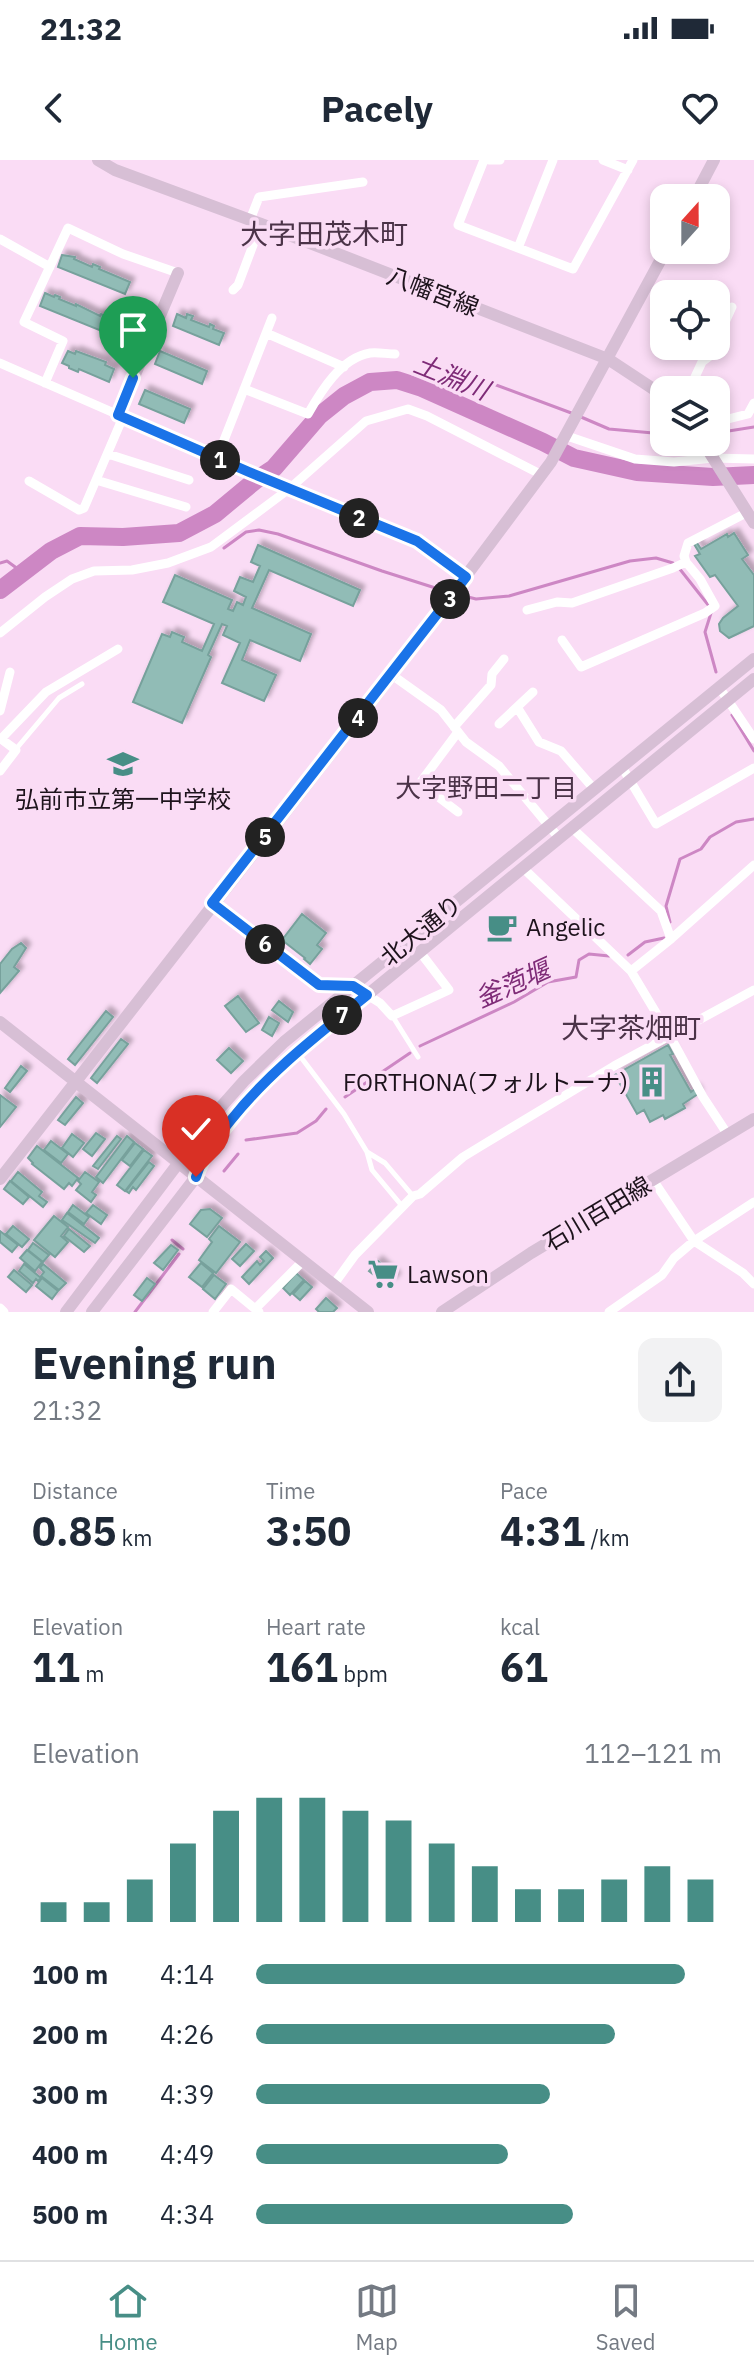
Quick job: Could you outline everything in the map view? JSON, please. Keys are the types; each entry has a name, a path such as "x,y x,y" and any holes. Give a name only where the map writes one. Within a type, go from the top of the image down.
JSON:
{"street":[{"name":"八幡宮線","path":"98,160 115,170 608,359 650,387"},
{"path":"500,160 487,160 458,225 573,269 630,165 603,160"},
{"path":"518,248 553,160"},
{"path":"701,184 714,160"},
{"path":"233,290 238,285 256,222 259,197 363,182"},
{"path":"29,481 79,510 84,508 178,273 123,254 68,228 24,322 63,341 45,383"},
{"path":"0,239 50,267"},
{"path":"0,1179 392,675 542,475 566,438 659,264"},
{"path":"730,311 732,307"},
{"path":"217,458 272,318"},
{"path":"266,333 344,367"},
{"path":"244,389 308,414 321,391 344,367 369,353 395,354"},
{"path":"0,363 249,472 417,541 466,577"},
{"path":"730,418 748,414 754,403"},
{"path":"0,633 72,579 94,571 132,570 168,563 211,547 289,489 366,421 408,409 542,475"},
{"path":"566,438 635,459 674,462 754,459"},
{"path":"108,454 189,480"},
{"path":"527,610 557,602 572,603 680,565 688,543 751,517 712,456"},
{"path":"96,480 186,507"},
{"path":"562,640 581,667 705,613 715,606 700,579 680,565"},
{"path":"0,771 16,750 1,739 2,735 46,692 118,649"},
{"path":"458,812 420,783 491,685 492,674 504,659"},
{"name":"北大通り","path":"66,1312 220,1108 284,1042 754,659"},
{"path":"0,711 10,672"},
{"path":"392,675 441,710 466,742 499,766 559,838"},
{"name":"北大通り","path":"92,1312 196,1177 203,1156 239,1110 296,1051 754,679"},
{"path":"719,687 754,739"},
{"path":"499,724 533,692"},
{"path":"517,707 539,742 561,751 594,789"},
{"path":"622,767 656,824 754,768"},
{"path":"572,828 661,911 671,939"},
{"path":"631,971 754,865"},
{"path":"523,868 631,971 728,1135"},
{"path":"212,903 319,985 353,986 392,1016 449,990 420,952"},
{"path":"334,1284 355,1255 413,1196 420,1194 463,1157 614,1066 754,990"},
{"path":"0,1022 368,1312"},
{"name":"石川百田線","path":"442,1312 531,1253 754,1119"},
{"path":"653,1180 694,1241 743,1273 754,1284"},
{"path":"609,1312 662,1275 674,1258 694,1241 754,1202"},
{"path":"213,1312 231,1289 257,1310 303,1261"}],"lane":[{"path":"16,750 59,698 82,684"},
{"path":"392,1016 418,1057"},
{"path":"296,1051 344,1114 368,1155 372,1170 402,1207"},
{"path":"368,1155 367,1152 385,1163 413,1196"}],"building":[{"path":"62,255 75,257 92,267 93,264 130,282 125,294 58,267"},
{"path":"45,293 114,321 109,334 40,306"},
{"path":"177,314 186,318 187,314 193,316 191,320 209,327 210,324 214,326 213,329 224,333 219,345 173,326"},
{"path":"68,351 106,362 105,365 114,369 109,382 62,363"},
{"path":"160,351 207,371 202,384 155,364"},
{"path":"145,390 190,409 184,423 139,404"},
{"path":"734,533 748,555 742,559 754,575 754,626 729,638 720,631 719,624 738,606 715,575 710,577 695,556 700,554 694,544 697,543 701,549"},
{"path":"258,545 360,590 353,606 269,570 252,608 311,634 300,661 250,640 242,660 276,675 264,701 222,683 240,643 223,635 227,626 222,624 182,723 133,702 162,634 170,637 172,632 184,637 182,642 202,651 214,624 163,602 175,575 232,600 228,609 233,611 237,602 243,605 246,597 234,591 240,577 253,582 260,566 251,562"},
{"path":"302,914 326,933 317,945 322,949 310,964 282,940"},
{"path":"21,943 26,948 14,967 19,971 0,993 0,964"},
{"path":"238,996 259,1023 246,1032 225,1006"},
{"path":"279,1001 293,1012 288,1022 272,1010"},
{"path":"106,1011 113,1017 75,1065 68,1059"},
{"path":"269,1017 279,1023 272,1036 262,1030"},
{"path":"121,1039 128,1044 97,1083 91,1078"},
{"name":"FORTHONA(フォルトーナ)","path":"668,1045 673,1054 670,1055 691,1092 695,1089 698,1094 683,1104 685,1108 665,1119 663,1115 650,1122 644,1110 637,1114 615,1075"},
{"path":"229,1048 243,1061 231,1073 217,1060"},
{"path":"21,1066 27,1071 10,1092 5,1088"},
{"path":"0,1095 16,1107 0,1127"},
{"path":"76,1097 83,1103 65,1125 58,1120"},
{"path":"194,1105 200,1109 178,1139 169,1138"},
{"path":"96,1133 105,1139 92,1156 83,1149"},
{"path":"72,1134 84,1143 73,1157 62,1148"},
{"path":"117,1136 121,1139 98,1169 93,1166"},
{"path":"127,1136 134,1142 103,1183 96,1177"},
{"path":"51,1141 68,1154 61,1163 44,1150"},
{"path":"135,1143 143,1149 130,1166 122,1160"},
{"path":"37,1146 78,1178 72,1186 69,1183 64,1189 32,1164 28,1158"},
{"path":"144,1150 152,1156 125,1191 117,1185"},
{"path":"149,1162 154,1166 136,1190 133,1187 129,1193 126,1191"},
{"path":"18,1172 42,1192 39,1196 47,1202 43,1207 11,1181"},
{"path":"85,1172 99,1182 92,1192 96,1195 91,1202 76,1190"},
{"path":"10,1181 29,1197 23,1204 4,1189"},
{"path":"73,1205 89,1217 84,1224 68,1212"},
{"path":"93,1205 107,1215 101,1224 86,1213"},
{"path":"210,1209 222,1218 207,1237 190,1224 201,1210"},
{"path":"67,1213 99,1238 95,1243 62,1220"},
{"path":"54,1216 68,1227 61,1236 68,1242 55,1257 34,1240"},
{"path":"13,1226 29,1239 22,1247 6,1234"},
{"path":"219,1226 240,1242 216,1273 199,1260"},
{"path":"69,1229 90,1246 84,1252 64,1236"},
{"path":"0,1231 18,1245 12,1252 0,1242"},
{"path":"33,1243 49,1255 43,1262 28,1250"},
{"path":"246,1244 254,1251 240,1266 232,1259"},
{"path":"171,1245 178,1250 163,1270 154,1263"},
{"path":"27,1250 42,1262 35,1271 20,1258"},
{"path":"266,1251 273,1258 249,1284 242,1277 257,1261 260,1265 264,1261 260,1257"},
{"name":"Lawson","path":"378,1261 396,1277 387,1285 369,1271"},
{"path":"201,1263 213,1273 202,1287 189,1277"},
{"path":"24,1264 41,1278 38,1281 36,1279 33,1283 19,1271"},
{"path":"43,1264 66,1283 59,1290 41,1276"},
{"path":"14,1270 32,1285 26,1292 8,1277"},
{"path":"296,1273 304,1280 290,1295 283,1288"},
{"path":"214,1275 226,1284 215,1299 203,1289"},
{"path":"42,1278 58,1291 52,1299 36,1286"},
{"path":"147,1278 155,1284 142,1301 134,1295"},
{"path":"305,1281 312,1287 300,1300 293,1294"},
{"path":"326,1298 337,1308 333,1312 319,1312 316,1309"}],"waterway":[{"path":"422,388 462,378 488,382 574,414"},
{"name":"土淵川","path":"0,590 51,551 80,536 179,533 215,514 274,468 319,416 344,396 370,382 397,380 422,388 574,458 637,472 713,477 754,475"},
{"path":"581,417 609,429 650,433"},
{"path":"730,431 754,427"},
{"path":"224,548 246,532 259,530 448,592"},
{"path":"456,594 476,599 509,596 630,561 656,558 673,563"},
{"path":"0,563 7,561 22,572"},
{"path":"679,568 709,606"},
{"path":"711,613 705,632 716,672"},
{"path":"732,715 754,751"},
{"name":"釜萢堰","path":"670,922 666,906 680,859 701,849 710,837 736,822 754,819"},
{"name":"釜萢堰","path":"628,955 645,942 664,938"},
{"name":"釜萢堰","path":"420,1046 514,1002 548,982 576,977 579,960 589,954 609,956"},
{"name":"釜萢堰","path":"345,1097 410,1053"},
{"name":"釜萢堰","path":"246,1140 297,1133 316,1121 326,1109"},
{"name":"釜萢堰","path":"224,1171 238,1154"},
{"name":"釜萢堰","path":"172,1240 183,1249"},
{"name":"釜萢堰","path":"135,1312 179,1254"}],"place":[{"name":"弘前市立第一中学校","path":"123,764"},
{"name":"Angelic","path":"502,927"},
{"name":"FORTHONA(フォルトーナ)","path":"652,1082"},
{"name":"Lawson","path":"383,1274"}],"district":[{"name":"大字田茂木町","path":"324,233"},
{"name":"大字野田二丁目","path":"486,787"},
{"name":"大字茶畑町","path":"631,1027"}],"route":[{"path":"133,378 118,415 417,541 466,577 212,903 319,985 353,986 367,995 296,1051 248,1099 203,1156 196,1177"}]}
